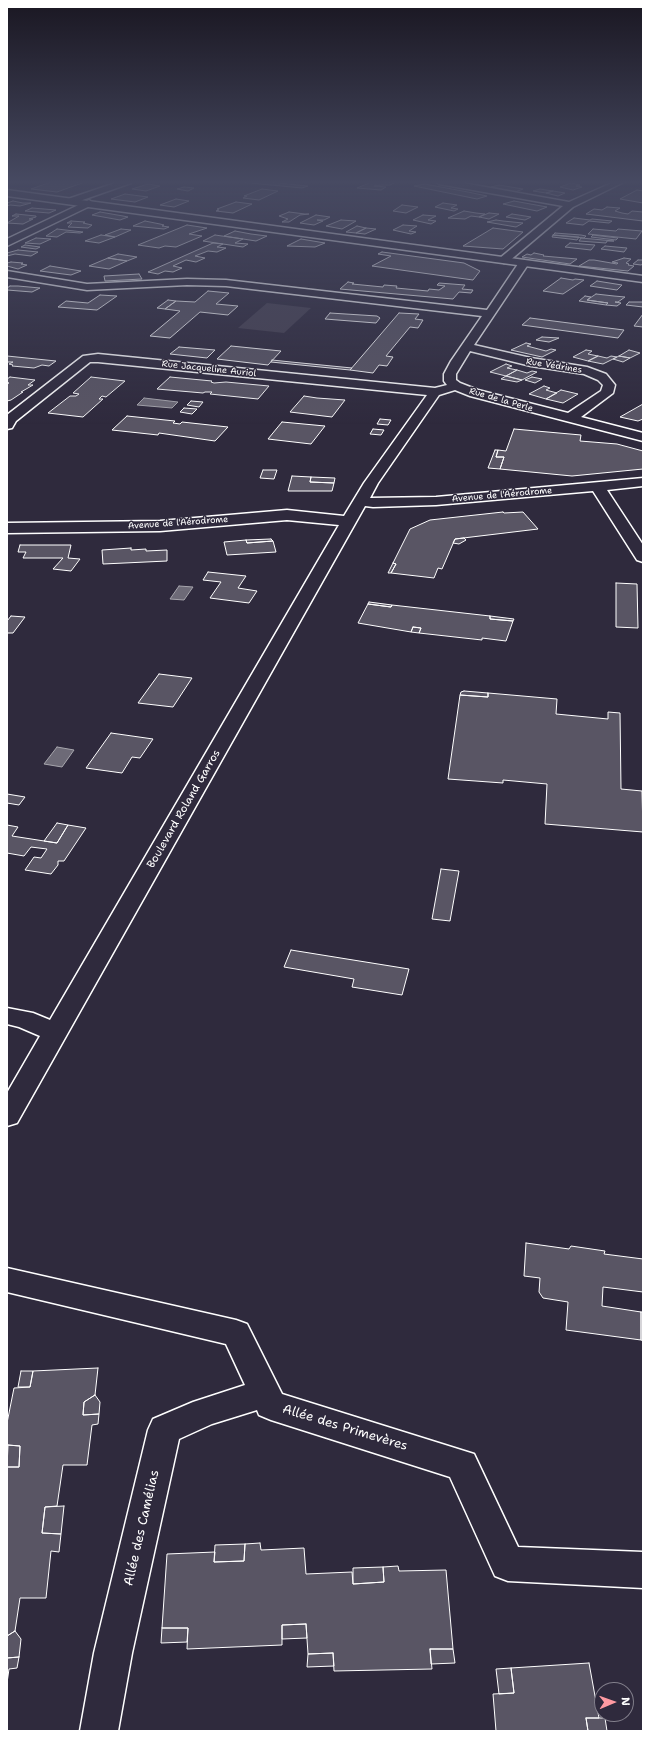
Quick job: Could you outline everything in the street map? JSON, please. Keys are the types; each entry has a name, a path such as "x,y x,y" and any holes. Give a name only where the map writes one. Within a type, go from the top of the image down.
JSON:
{"street":[{"path":"518,262 643,279"},
{"name":"Rue de la Perle","path":"524,263 488,313 450,374 450,381 456,386 474,393 643,437"},
{"path":"7,274 87,286 187,282 226,283 488,313"},
{"name":"Rue Védrines","path":"467,347 531,362 587,371 602,377 609,385 607,393 570,418"},
{"name":"Rue Jacqueline Auriol","path":"8,432 10,419 86,359 98,358 435,392 456,386"},
{"path":"361,501 371,483 435,392"},
{"name":"Avenue de l'Aérodrome","path":"361,501 373,503 436,501 643,482"},
{"path":"598,487 643,557"},
{"name":"Boulevard Roland Garros","path":"7,1116 361,501"},
{"name":"Avenue de l'Aérodrome","path":"7,528 160,526 287,515 312,516 349,521"},
{"path":"7,1016 24,1019 55,1032"},
{"name":"Allée des Primevères","path":"7,1280 236,1333 271,1405 462,1464 508,1564 643,1570"},
{"name":"Allée des Camélias","path":"99,1731 113,1653 165,1430 205,1412 265,1393"}],"shaded area":[{"path":"267,303 311,308 284,333 238,328"},
{"path":"144,398 178,402 172,408 137,405"},
{"path":"179,586 193,587 184,600 170,599"},
{"path":"57,747 74,750 62,767 44,764"}],"building":[{"path":"98,262 125,262 109,269 89,266"},
{"path":"170,262 181,262 173,266 182,268 173,272 165,271 158,274 148,272"},
{"path":"379,262 457,262 464,263 480,271 473,280 372,266"},
{"path":"557,262 573,262 570,264"},
{"path":"585,262 618,263 613,262 627,262 626,263 629,264 628,265 634,266 628,271 579,266"},
{"path":"635,262 643,262 641,265 633,264"},
{"path":"7,263 23,263 21,264 27,265 18,269 7,266"},
{"path":"50,266 81,271 71,275 40,271"},
{"path":"139,274 142,279 105,281 104,276"},
{"path":"561,278 584,280 563,294 543,291"},
{"path":"597,281 622,285 617,290 590,286"},
{"path":"348,282 354,283 352,284 383,287 384,285 397,286 396,288 428,291 429,289 439,290 445,286 437,285 439,283 465,285 462,289 473,290 471,293 459,292 453,299 340,289"},
{"path":"10,286 40,288 32,292 7,290"},
{"path":"208,291 229,293 216,304 238,306 228,315 200,312 170,338 150,336 180,311 165,309 176,301 195,302"},
{"path":"596,294 625,297 618,302 615,302 621,303 617,306 587,300"},
{"path":"100,295 117,296 97,310 58,307 66,301 88,303"},
{"path":"585,296 591,297 587,300 608,303 606,305 579,301"},
{"path":"168,300 176,301 165,309 157,308"},
{"path":"629,302 643,302 643,307 626,305"},
{"path":"330,313 377,316 380,318 376,323 325,319"},
{"path":"399,313 419,314 415,319 423,320 418,328 410,327 386,356 393,357 387,366 379,365 373,373 350,370"},
{"path":"643,314 643,327 634,326"},
{"path":"530,318 624,330 618,338 522,325"},
{"path":"542,337 559,338 549,342 536,340"},
{"path":"526,343 531,344 527,346 546,351 551,349 556,350 542,357 511,350"},
{"path":"231,346 281,351 268,365 217,359"},
{"path":"179,347 215,350 207,358 170,354"},
{"path":"586,350 592,351 588,354 598,356 588,361 573,357"},
{"path":"629,350 640,353 630,358 619,356"},
{"path":"7,356 56,361 49,366 42,365 34,368 12,366 13,365 9,364 13,362 7,362"},
{"path":"598,356 607,358 611,356 617,357 603,364 588,361"},
{"path":"619,356 630,358 623,362 613,359"},
{"path":"272,360 352,368 350,370 271,362"},
{"path":"506,364 512,366 507,368 517,370 506,376 490,372"},
{"path":"517,370 527,373 532,371 537,372 522,380 506,376"},
{"path":"506,376 522,380 517,382 501,379"},
{"path":"10,377 35,380 28,385 33,385 11,400 7,401 7,384 9,383 7,382 7,379"},
{"path":"91,377 125,381 106,397 102,396 99,399 103,399 83,417 48,413 70,396 76,396 79,394 73,393"},
{"path":"170,377 212,381 211,382 214,383 226,382 269,386 258,399 210,394 212,392 203,393 157,389"},
{"path":"532,377 542,379 535,383 525,380"},
{"path":"544,386 550,388 546,390 557,393 546,399 529,394"},
{"path":"561,390 578,394 563,403 546,399"},
{"path":"304,396 345,400 332,417 290,412"},
{"path":"191,401 203,402 199,407 187,405"},
{"path":"643,404 643,419 638,421 620,417"},
{"path":"184,408 197,409 192,414 180,412"},
{"path":"127,416 175,421 173,423 180,424 182,422 228,427 215,441 159,433 158,435 112,430"},
{"path":"380,419 391,420 388,425 377,424"},
{"path":"282,422 325,426 311,444 268,439"},
{"path":"373,429 384,430 381,435 370,434"},
{"path":"514,429 581,435 580,441 617,444 643,451 643,469 572,476 500,469 504,457 496,457 498,450 506,451"},
{"path":"495,450 498,450 496,457 504,457 500,469 488,468"},
{"path":"263,470 277,470 274,479 260,478"},
{"path":"292,476 311,477 310,482 334,483 332,491 288,491"},
{"path":"311,477 335,478 334,483 310,482"},
{"path":"503,512 523,512 538,529 455,539 442,569 438,568 434,578 391,573 396,564 393,563 410,529 430,520"},
{"path":"464,538 466,540 459,544 453,543 455,539"},
{"path":"271,539 273,541 247,543 246,540"},
{"path":"246,540 247,543 273,541 276,552 227,555 224,542"},
{"path":"20,545 71,545 68,558 80,559 71,571 53,569 63,558 23,558 26,552 18,552"},
{"path":"131,548 131,550 146,549 146,551 167,550 167,561 103,564 102,550"},
{"path":"393,563 396,564 391,573 388,573"},
{"path":"208,572 246,576 238,588 257,591 249,603 210,598 221,582 203,580"},
{"path":"616,583 637,584 638,628 616,627"},
{"path":"369,602 392,605 391,607 368,604"},
{"path":"368,604 391,607 392,605 490,616 490,619 513,621 506,641 482,638 482,640 419,633 421,628 413,627 411,632 358,623"},
{"path":"11,616 25,617 13,633 7,633 7,621"},
{"path":"490,616 514,619 513,621 490,619"},
{"path":"413,627 421,628 419,633 411,632"},
{"path":"159,674 192,678 173,707 138,703"},
{"path":"461,692 488,693 488,697 460,695"},
{"path":"488,693 557,699 556,714 608,719 608,712 620,713 621,789 642,791 643,832 545,824 547,784 503,780 503,783 448,779 460,695 488,697"},
{"path":"111,733 153,739 140,758 132,757 122,773 86,768"},
{"path":"7,794 25,797 19,805 7,803"},
{"path":"57,823 68,825 57,843 44,841"},
{"path":"7,825 18,827 12,836 57,843 68,825 86,828 64,861 58,861 58,865 51,874 25,870 34,857 41,858 47,849 31,847 24,856 7,853"},
{"path":"441,869 459,871 450,921 432,919"},
{"path":"291,950 409,969 402,995 352,987 354,979 284,967"},
{"path":"526,1243 569,1249 571,1246 605,1251 604,1254 643,1259 643,1292 603,1287 602,1306 641,1312 641,1340 566,1330 568,1302 543,1298 539,1292 540,1278 524,1276"},
{"path":"641,1312 643,1312 643,1341 641,1340"},
{"path":"98,1368 95,1395 84,1402 83,1415 99,1414 98,1424 92,1425 87,1465 63,1465 57,1506 45,1507 42,1533 61,1534 59,1552 51,1551 46,1598 20,1598 15,1631 7,1636 7,1467 19,1467 20,1446 7,1445 7,1423 14,1388 30,1387 33,1371"},
{"path":"21,1371 33,1371 30,1387 18,1387"},
{"path":"95,1395 100,1402 99,1414 83,1415 84,1402"},
{"path":"8,1445 20,1446 19,1467 7,1467"},
{"path":"64,1506 61,1534 42,1533 45,1507"},
{"path":"260,1543 261,1550 304,1548 306,1574 352,1572 353,1584 384,1582 383,1567 398,1566 399,1571 446,1570 453,1649 430,1649 432,1669 334,1671 333,1653 308,1654 306,1624 282,1625 282,1645 187,1649 188,1628 162,1628 167,1554 215,1552 214,1562 244,1561 245,1544"},
{"path":"245,1544 244,1561 214,1562 215,1545"},
{"path":"383,1567 384,1582 353,1584 353,1568"},
{"path":"306,1624 307,1638 282,1639 282,1625"},
{"path":"162,1628 188,1628 187,1642 161,1643"},
{"path":"15,1631 21,1639 19,1657 7,1658 7,1636"},
{"path":"430,1649 453,1649 455,1663 431,1664"},
{"path":"333,1653 334,1666 307,1667 308,1654"},
{"path":"19,1657 17,1668 9,1669 7,1683 7,1658"},
{"path":"589,1663 594,1690 594,1718 586,1718 588,1731 496,1731 493,1694 514,1693 511,1668"},
{"path":"511,1668 514,1693 499,1694 496,1669"},
{"path":"586,1718 594,1718 594,1722 606,1722 607,1731 588,1731"}]}
